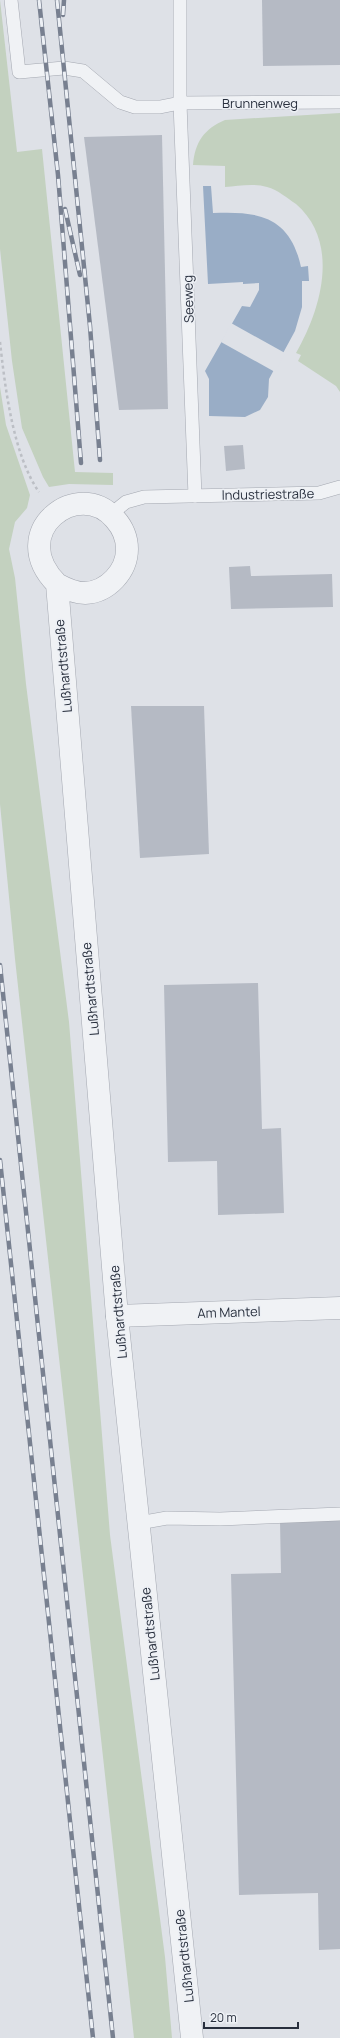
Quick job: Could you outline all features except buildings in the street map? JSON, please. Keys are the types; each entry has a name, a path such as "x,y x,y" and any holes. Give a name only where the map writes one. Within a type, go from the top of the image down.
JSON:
{"street":[{"path":"77,504 89,504 101,507 111,514 121,525 127,540 127,554 122,569 113,581 100,590 86,593 70,591 57,584 47,575 41,563 38,550 40,536 46,524 54,514 65,507 77,504"},
{"name":"Lußhardtstraße","path":"57,584 117,1316 192,2038"},
{"name":"Am Mantel","path":"117,1316 340,1308"}],"lane":[{"name":"Brunnenweg","path":"11,0 19,72 64,68 83,71 120,102 135,106 160,107 180,103 340,102"},
{"name":"Seeweg","path":"180,0 180,103 195,496"},
{"name":"Industriestraße","path":"111,514 126,502 144,497 319,493 340,487"},
{"path":"139,1523 167,1518 220,1519 340,1514"}],"path":[{"path":"0,342 9,408 15,435 33,483 54,514"}],"green space":[{"path":"0,0 17,152 42,149 75,472 113,473 113,485 69,484 49,487 43,477 22,428 12,361 0,249"},
{"path":"340,113 340,392 336,386 298,361 301,355 296,353 313,316 319,296 322,276 322,256 318,237 310,219 296,204 271,188 251,185 225,187 225,166 193,165 198,143 202,137 211,128 225,120"},
{"path":"0,387 6,425 30,495 27,508 15,522 9,549 15,578 26,684 69,1022 110,1535 165,1957 172,2038 134,2038 15,959 0,804"}],"water":[{"path":"203,186 211,186 213,213 244,213 270,220 280,227 289,237 296,250 301,267 308,266 309,281 302,281 302,307 295,331 269,379 268,397 260,410 245,417 209,416 209,379 205,371 242,306 250,307 259,290 259,283 243,284 243,282 208,284"}],"pier":[{"path":"231,323 285,353 275,372 221,342"}],"railway":[{"path":"39,0 58,175 81,463"},
{"path":"57,0 90,326 100,460"},
{"path":"63,15 64,0"},
{"path":"65,209 80,275"},
{"path":"0,965 113,2038"},
{"path":"0,1160 93,2038"}]}
